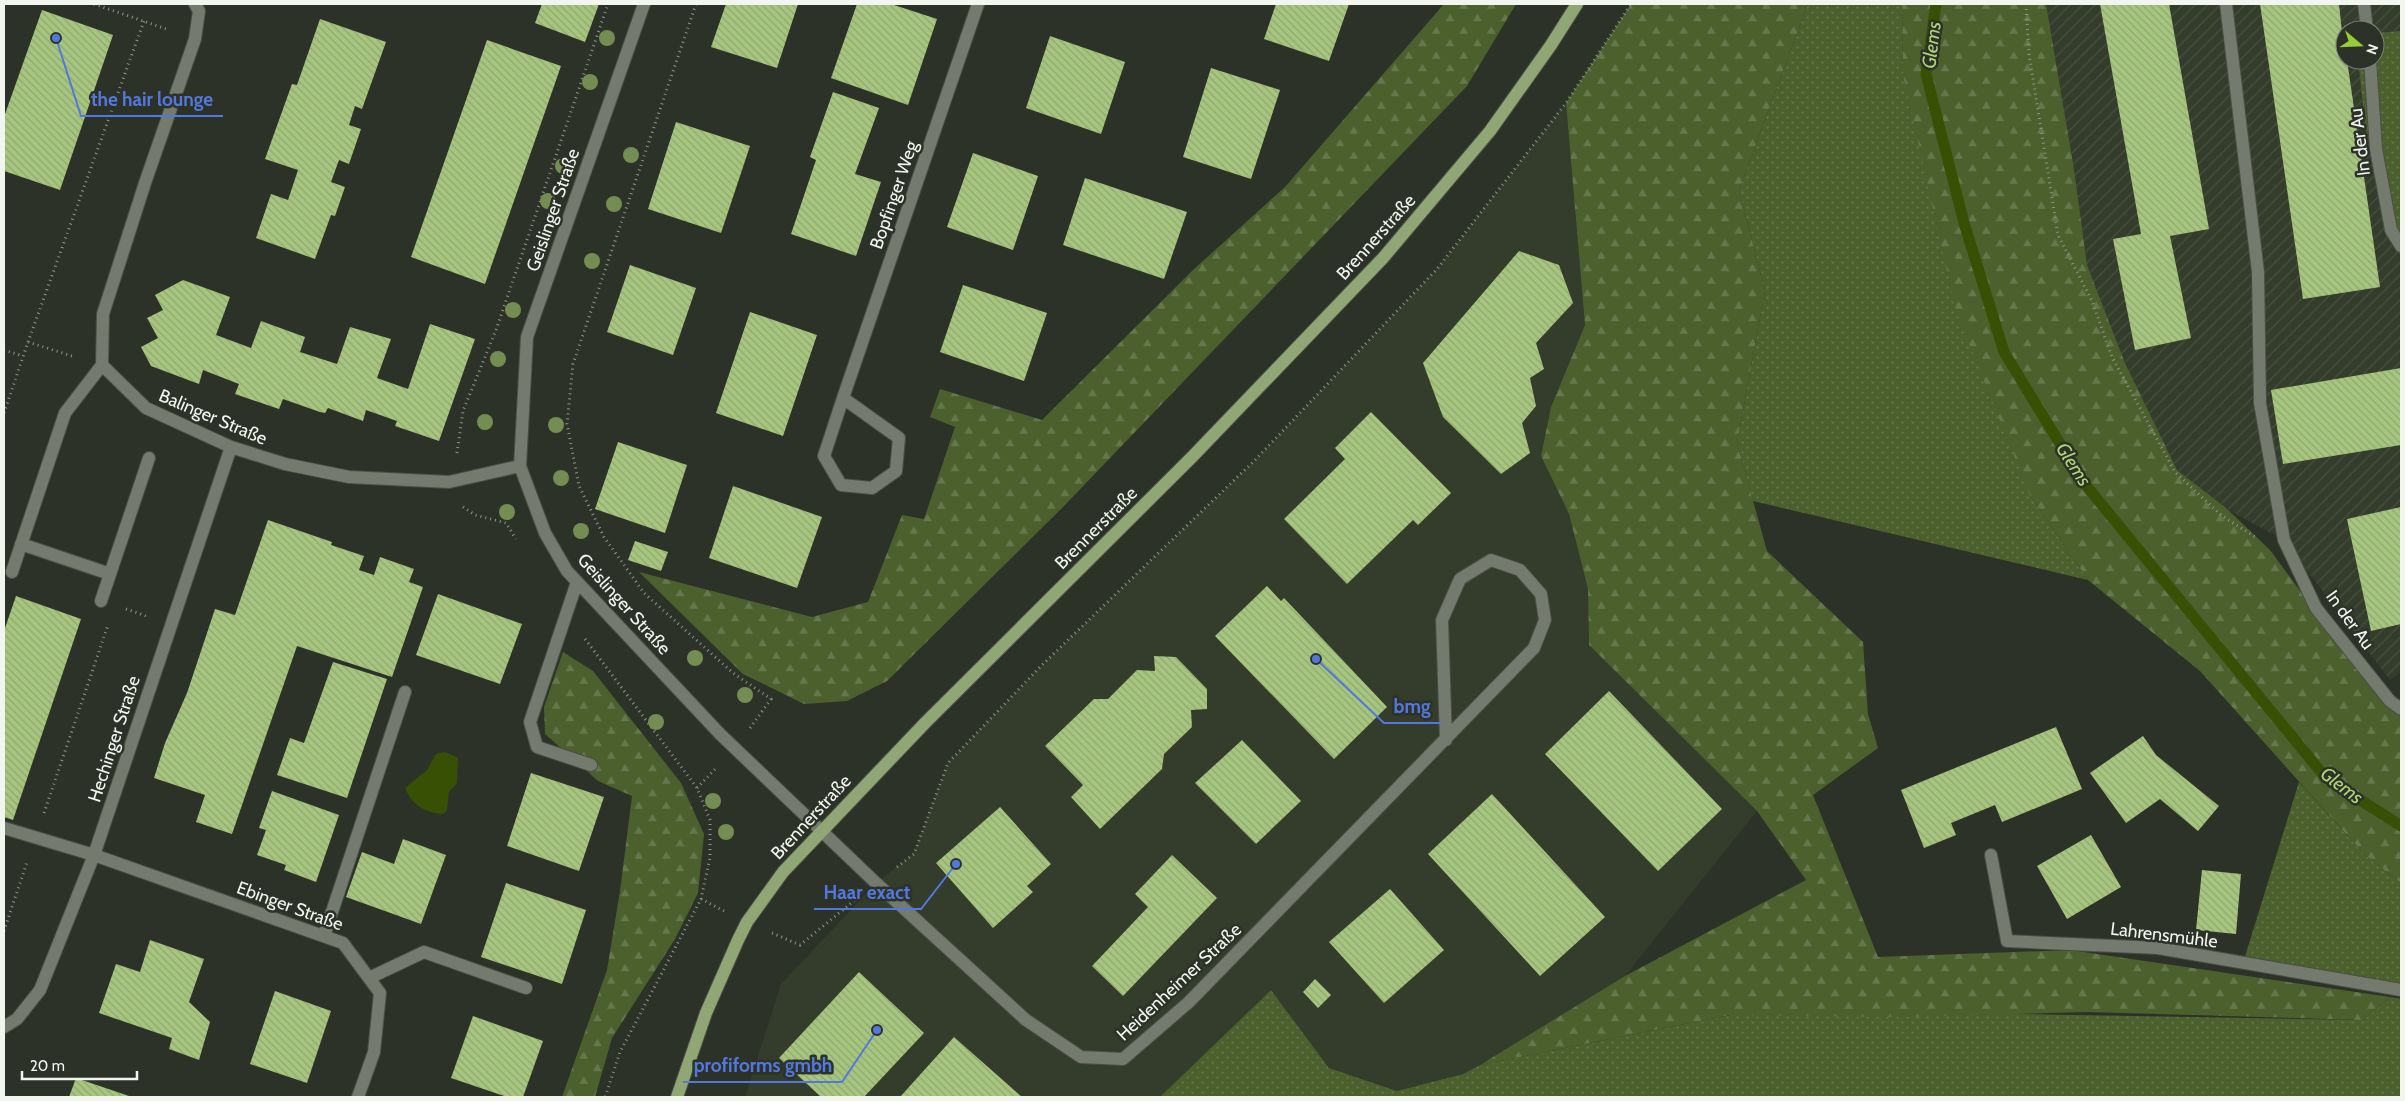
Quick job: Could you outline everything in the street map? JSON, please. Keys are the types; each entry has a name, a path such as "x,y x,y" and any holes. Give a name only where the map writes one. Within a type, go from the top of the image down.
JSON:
{"main road":[{"name":"Brennerstraße","path":"677,1097 706,1013 747,922 783,872 822,829 1193,456 1384,258 1490,131 1551,45 1577,4"}],"street":[{"name":"Geislinger Straße","path":"644,4 527,338 520,466 545,533 567,571 720,734 822,829"},
{"name":"Bopfinger Weg","path":"843,398 899,438 896,471 872,488 841,485 824,456 843,398 978,4"},
{"name":"In der Au","path":"2226,4 2258,272 2260,403 2284,540 2316,608 2390,702 2401,709"},
{"path":"2364,4 2366,20"},
{"path":"12,572 65,413 102,366 103,314 145,183 195,39 200,6"},
{"name":"In der Au","path":"2371,70 2376,149 2391,230 2401,246"},
{"name":"Balinger Straße","path":"102,366 146,408 231,447 285,464 350,477 449,482 520,466"},
{"name":"Hechinger Straße","path":"4,1027 17,1018 40,990 94,855 231,447"},
{"path":"101,602 149,458"},
{"path":"22,544 110,574"},
{"name":"Heidenheimer Straße","path":"822,829 876,883 1026,1020 1081,1057 1124,1058 1189,1002 1446,740 1534,648 1545,620 1541,594 1520,570 1491,560 1460,579 1442,620 1446,740"},
{"path":"577,582 530,722 537,746 591,765"},
{"path":"324,936 405,692"},
{"name":"Ebinger Straße","path":"4,828 35,839 94,855 343,943 380,993 374,1052 358,1097"},
{"name":"Lahrensmühle","path":"1991,855 2007,940 2158,948 2401,990"},
{"path":"369,978 424,952 526,988"}],"path":[{"path":"94,4 195,39"},
{"path":"696,4 573,364 568,424 579,486 604,537 644,593 733,673 771,699"},
{"path":"800,945 914,854 948,763 1042,665 1254,462 1437,269 1566,103 1631,4"},
{"path":"2026,4 2028,54 2058,235 2092,302 2112,357 2174,472 2222,516 2258,538 2284,540"},
{"path":"4,413 144,21"},
{"path":"28,342 102,366"},
{"path":"4,350 23,356"},
{"path":"4,931 108,624"}],"shaded area":[{"path":"2046,4 2401,4 2401,31 2385,32 2385,20 2335,20 2335,70 2359,70 2366,132 2388,236 2401,256 2401,672 2390,680 2284,540 2232,512 2177,470 2125,363 2087,265 2074,169"},
{"path":"1566,103 1585,325 1551,407 1541,456 1569,514 1588,589 1589,645 1757,811 1625,976 1602,997 1463,1074 1397,1091 1329,1068 1271,990 1161,1097 745,1097 781,984 876,883 913,854 948,763 1042,665 1254,461 1437,269"},
{"path":"445,752 458,758 457,783 449,792 447,810 443,814 430,812 420,807 405,788 427,770 436,754"}],"green space":[{"path":"1444,4 1516,4 1467,86 1063,507 887,681 847,701 804,704 743,674 639,572 812,617 868,602 902,515 924,519 955,427 930,417 940,389 1042,420 1193,270 1285,187"},
{"path":"1631,4 1808,4 1739,190 1765,291 1737,443 1767,551 1863,642 1868,714 1878,748 1813,795 1878,957 2070,950 2390,997 2363,1020 2089,1012 1898,1017 1730,1015 1480,1065 1625,976 1806,880 1757,811 1589,645 1588,589 1569,514 1541,456 1551,407 1585,325 1566,103"},
{"path":"1808,4 1902,4 1903,75 2030,495 2088,580 1753,501 1737,443 1765,291 1739,190"},
{"path":"1902,4 2046,4 2074,169 2087,265 2125,363 2177,470 2225,507 2270,550 2366,680 2401,711 2401,883 2364,854 2200,671 2088,580 2030,495 1956,311 1903,75"},
{"path":"2401,31 2401,256 2388,237 2366,132 2359,70 2385,70 2385,32"},
{"path":"563,652 593,671 681,783 704,834 698,893 675,939 612,1038 595,1097 562,1097 607,970 620,891 632,796 598,781 545,734 544,707"},
{"path":"2299,782 2364,854 2401,883 2401,987 2243,963"},
{"path":"1271,990 1329,1068 1397,1091 1463,1074 1480,1065 1730,1015 2021,1014 2363,1020 2390,997 2401,999 2401,1097 1160,1097"}],"building":[{"path":"542,4 599,4 585,42 535,23"},
{"path":"726,4 798,4 777,68 711,47"},
{"path":"857,4 891,4 937,19 908,105 831,78"},
{"path":"1276,4 1349,4 1329,61 1264,39"},
{"path":"2100,4 2169,4 2209,229 2170,236 2191,338 2135,350 2113,239 2141,234"},
{"path":"2260,4 2339,4 2341,20 2335,20 2335,70 2348,70 2380,287 2303,299"},
{"path":"42,10 113,35 60,190 4,171 4,117"},
{"path":"320,19 386,42 362,109 355,106 349,125 361,129 349,164 339,160 331,182 345,187 335,216 331,215 315,259 256,238 271,194 288,200 298,170 265,159 292,84 297,85"},
{"path":"1050,36 1125,62 1101,134 1026,108"},
{"path":"487,40 561,66 485,284 411,257"},
{"path":"1211,68 1280,90 1251,179 1183,157"},
{"path":"833,92 879,108 855,174 881,182 856,256 791,234 816,160 810,157"},
{"path":"676,122 750,146 721,233 648,209"},
{"path":"973,153 1038,176 1013,250 947,227"},
{"path":"1085,178 1187,212 1164,279 1063,245"},
{"path":"1519,251 1559,265 1573,303 1536,343 1544,369 1530,378 1536,406 1522,423 1530,453 1501,474 1443,417 1423,363"},
{"path":"630,265 696,288 673,355 607,332"},
{"path":"183,280 230,297 216,335 251,348 261,321 305,337 300,352 337,364 350,327 391,339 377,378 408,389 430,324 475,339 439,441 395,426 397,421 366,410 363,421 328,408 325,413 320,412 283,399 279,409 235,394 239,384 203,370 199,384 151,366 141,347 158,338 147,318 163,310 155,295"},
{"path":"963,285 1047,313 1024,381 940,352"},
{"path":"750,312 817,335 783,436 716,413"},
{"path":"2401,368 2401,445 2283,464 2271,390"},
{"path":"1371,412 1451,493 1418,525 1413,520 1347,584 1284,519 1345,459 1335,448"},
{"path":"618,442 687,465 665,533 595,509"},
{"path":"733,486 822,517 797,588 709,558"},
{"path":"2401,507 2401,624 2371,631 2347,519"},
{"path":"268,520 332,542 331,545 364,556 359,570 374,575 380,557 414,569 409,582 423,587 392,677 297,646 232,834 196,822 205,795 154,778 165,743 187,693 215,609 235,615"},
{"path":"635,541 668,552 661,571 628,560"},
{"path":"1267,586 1281,601 1284,598 1387,707 1334,759 1215,636"},
{"path":"438,594 522,624 500,684 416,655"},
{"path":"16,596 81,619 13,820 4,817 4,631"},
{"path":"1154,656 1176,657 1207,689 1207,709 1191,710 1192,727 1164,754 1162,769 1100,829 1071,797 1083,785 1045,746 1094,699 1108,699 1137,670 1155,671"},
{"path":"333,662 387,679 347,798 277,775 290,738 304,743"},
{"path":"1609,691 1722,809 1658,871 1545,754"},
{"path":"2056,727 2082,789 2002,822 1995,805 1951,823 1956,835 1924,848 1901,790"},
{"path":"2143,736 2156,755 2219,806 2198,831 2160,799 2126,823 2090,773"},
{"path":"1242,740 1301,801 1256,844 1195,783"},
{"path":"531,773 604,797 579,871 507,846"},
{"path":"272,791 339,815 316,882 284,870 286,865 257,855 266,830 259,828"},
{"path":"1492,794 1605,917 1540,976 1428,854"},
{"path":"1000,807 1051,864 1027,886 1033,892 993,928 936,863"},
{"path":"2091,835 2121,887 2067,919 2037,866"},
{"path":"403,839 446,855 421,924 346,897 362,852 394,864"},
{"path":"1172,855 1217,898 1123,996 1092,966 1148,907 1135,894"},
{"path":"2202,870 2241,874 2236,934 2196,930"},
{"path":"506,883 586,910 562,984 481,957"},
{"path":"1390,889 1444,950 1384,1003 1329,942"},
{"path":"150,940 204,959 189,1002 210,1022 199,1060 169,1049 172,1038 99,1013 116,964 140,972"},
{"path":"859,972 924,1033 864,1097 821,1097 779,1058"},
{"path":"1315,979 1331,995 1318,1008 1303,992"},
{"path":"275,991 331,1011 307,1083 250,1064"},
{"path":"473,1016 543,1041 523,1097 507,1097 451,1078"},
{"path":"954,1037 1022,1097 900,1097"},
{"path":"76,1078 132,1097 69,1097"}],"waterway":[{"name":"Glems","path":"1936,4 1926,74 1964,223 2004,352 2084,483 2326,778 2401,826"}],"place":[{"name":"the hair lounge","path":"56,38"},
{"name":"bmg","path":"1316,659"},
{"name":"Haar exact","path":"956,864"},
{"name":"profiforms gmbh","path":"877,1030"}]}
